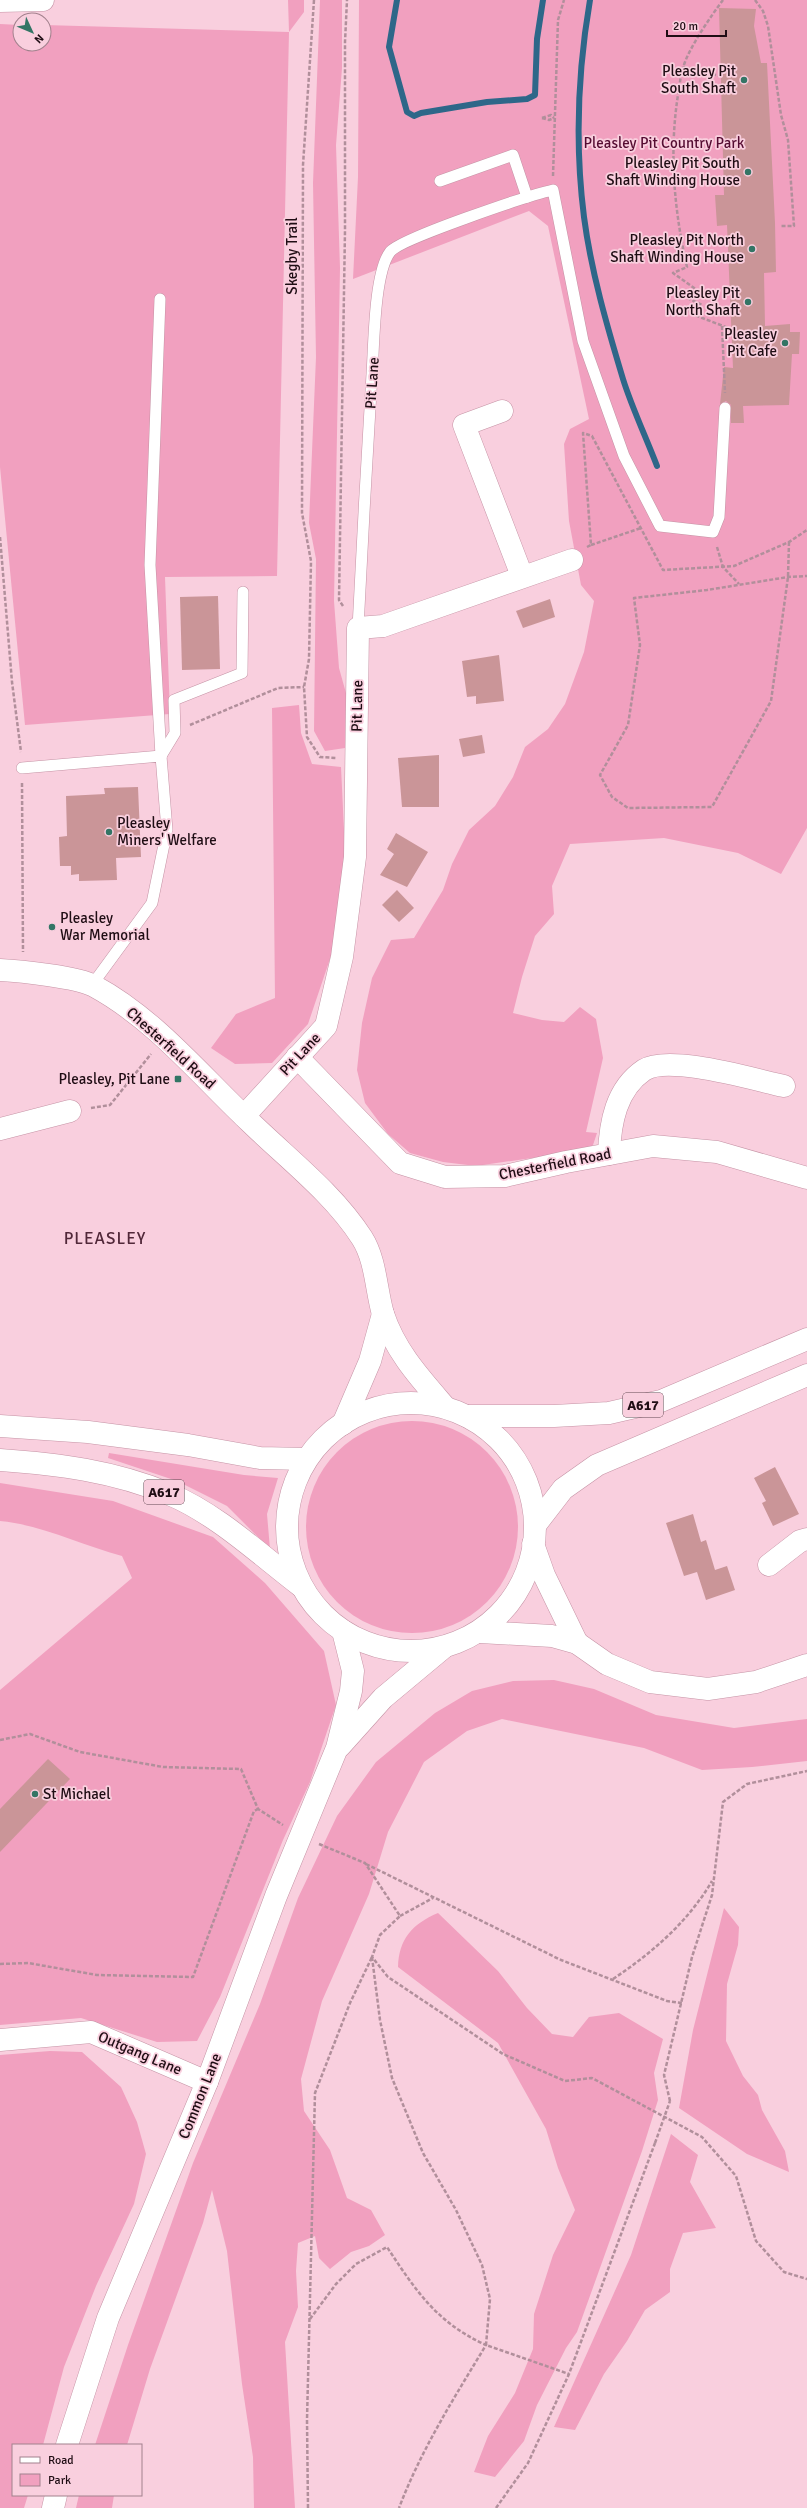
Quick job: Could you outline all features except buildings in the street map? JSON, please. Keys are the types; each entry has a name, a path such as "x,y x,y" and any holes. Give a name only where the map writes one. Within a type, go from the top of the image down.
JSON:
{"main road":[{"path":"0,1 43,0"},
{"path":"502,411 464,425 522,576"},
{"path":"358,628 383,626 522,576 572,560"},
{"name":"Pit Lane","path":"244,1116 297,1056 326,1026 342,957 355,857 358,628"},
{"name":"Chesterfield Road","path":"0,970 23,971 92,985 129,1009 164,1038 335,1203 363,1240 377,1282 383,1314"},
{"name":"Chesterfield Road","path":"297,1056 400,1163 445,1177 505,1176 653,1146 717,1152 807,1178"},
{"path":"609,1154 610,1127 621,1095 645,1070 674,1064 711,1070 784,1086"},
{"path":"0,1129 70,1111"},
{"path":"383,1314 404,1359 445,1407"},
{"path":"343,1424 370,1361 383,1314"},
{"name":"A617","path":"467,1416 554,1416 608,1413 661,1401 807,1339"},
{"name":"A617","path":"535,1534 563,1489 596,1464 807,1375"},
{"path":"535,1534 530,1565 512,1602 480,1632 461,1642 443,1648 400,1652 367,1645 330,1623 308,1600 293,1570 286,1528 289,1499 306,1459 326,1436 362,1412 401,1403 445,1407 467,1416 494,1434 513,1455 524,1473 531,1494 535,1534 544,1575 577,1643"},
{"path":"0,1426 88,1432 188,1445 260,1458 306,1459"},
{"name":"A617","path":"0,1460 54,1464 108,1473 170,1494 210,1517 302,1587"},
{"path":"769,1565 800,1542 807,1539"},
{"path":"337,1748 351,1691 353,1671 343,1631"},
{"path":"480,1632 552,1636 577,1643 607,1664 650,1682 708,1689 756,1682 807,1665"},
{"path":"337,1748 383,1698 443,1648"},
{"name":"Common Lane","path":"67,2444 108,2318 207,2082 276,1896 337,1748"},
{"name":"Outgang Lane","path":"0,2040 91,2032 207,2082"},
{"path":"53,2508 56,2496"}],"lane":[{"path":"440,181 513,155 527,197 553,190 583,341 624,456 660,526 713,532 719,517 725,408"},
{"name":"Pit Lane","path":"358,628 360,557 376,313 384,263 396,246 527,197"},
{"path":"92,985 152,903 167,830 161,756 150,565 160,299"},
{"path":"161,756 175,733 174,700 242,673 243,592"},
{"path":"22,768 161,756"}],"path":[{"name":"Skegby Trail","path":"304,686 309,659 312,561 302,513 303,165 314,0"},
{"path":"347,0 344,42 345,238 339,600 358,628"},
{"path":"553,190 558,20 564,0"},
{"path":"723,0 712,14 683,67 674,119 673,158 674,191 687,267 673,272 698,290 681,295 702,305 684,311 731,329"},
{"path":"755,0 763,11 768,26 781,115 788,140 794,226 781,226"},
{"path":"683,67 720,76"},
{"path":"722,326 725,408"},
{"path":"591,545 583,433 592,436 662,570 734,566 789,542 807,530"},
{"path":"572,560 579,550 640,528"},
{"path":"713,532 723,567 740,585"},
{"path":"789,542 788,577 771,701 712,807 655,809 628,808 612,797 600,774 628,725 640,645 634,598 740,585 788,577 807,576"},
{"path":"175,733 203,717 278,688 304,686 307,736 320,757 357,760"},
{"path":"70,1111 110,1105 164,1038"},
{"path":"0,1740 30,1734 80,1752 163,1767 241,1769 258,1809 301,1836 365,1864 561,1960 667,2001 682,2004"},
{"path":"496,2508 528,2463 569,2374 670,2101 664,2076 692,1957 712,1896 723,1802 747,1784 807,1771"},
{"path":"0,1964 28,1963 97,1975 193,1977 254,1811 258,1809"},
{"path":"365,1864 400,1916"},
{"path":"612,1979 646,1957 668,1936 701,1899 713,1879"},
{"path":"308,2508 315,2093 350,2003 380,1935 400,1916 433,1898"},
{"path":"372,1956 388,1977 503,2054 565,2081 592,2078 702,2138 736,2176 756,2241 784,2272 807,2279"},
{"path":"372,1956 380,2020 392,2078 423,2153 456,2210 482,2265 490,2299 486,2345 452,2400 415,2470 399,2508"},
{"path":"310,2319 336,2284 356,2264 387,2247 419,2296 462,2334 486,2345 569,2374"}],"green space":[{"path":"288,0 304,0 304,12 289,32"},
{"path":"320,0 342,0 342,68 336,145 340,268 334,601 339,668 346,693 345,748 325,751 314,731 316,559 309,523 316,357 313,183"},
{"name":"Pleasley Pit Country Park","path":"359,0 807,0 807,828 781,874 738,853 664,838 570,844 552,886 554,914 535,936 522,977 513,1013 542,1020 564,1022 580,1007 596,1019 603,1058 586,1132 597,1133 593,1145 587,1150 476,1166 443,1162 410,1153 388,1134 365,1103 357,1070 362,1023 372,978 391,940 414,938 443,890 452,864 469,830 495,806 513,777 525,747 548,729 565,704 584,652 594,601 581,585 569,521 564,444 570,429 589,419 548,226 529,211 353,279 358,177"},
{"path":"0,24 12,25 12,52 52,52 52,25 289,32 277,576 165,577 170,714 25,725 0,467"},
{"path":"299,705 301,733 312,764 341,767 345,851 333,950 308,1024 272,1063 235,1064 211,1048 236,1014 275,998 272,708"},
{"path":"402,1421 422,1421 443,1425 462,1433 487,1452 500,1468 510,1486 516,1506 518,1527 516,1548 510,1568 500,1586 487,1602 462,1621 443,1629 422,1633 402,1633 381,1629 362,1621 345,1609 330,1594 318,1577 310,1558 306,1537 306,1517 310,1496 318,1477 330,1460 345,1445 362,1433 381,1425"},
{"path":"109,1453 244,1475 278,1478 267,1514 270,1549 227,1506 177,1481 108,1458"},
{"path":"0,1483 113,1501 213,1537 265,1583 324,1651 336,1705 310,1782 283,1840 220,1997 197,2041 157,2042 81,2018 0,2025 0,1690 132,1578 122,1556 46,1531 16,1523 0,1521"},
{"path":"554,1680 594,1689 656,1715 734,1728 807,1719 807,1761 752,1767 702,1770 644,1748 502,1719 467,1731 424,1762 388,1832 369,1894 322,2001 301,2079 304,2111 330,2150 347,2198 371,2210 385,2235 369,2246 351,2252 330,2269 319,2258 315,2236 298,2243 296,2271 298,2307 285,2342 295,2508 254,2508 253,2457 242,2384 227,2251 212,2190 203,2223 150,2369 127,2444 95,2444 128,2345 193,2163 260,2004 298,1898 337,1816 376,1762 435,1713 472,1691 513,1681"},
{"path":"724,1908 739,1927 738,1945 727,1984 726,2041 743,2076 758,2095 762,2110 785,2151 789,2172 747,2154 679,2108 693,2030"},
{"path":"438,1913 498,1971 527,2008 552,2034 573,2037 589,2017 619,2013 663,2039 654,2073 658,2100 642,2151 577,2332 566,2348 537,2405 524,2441 495,2477 474,2472 488,2436 515,2393 533,2349 534,2314 553,2255 575,2210 558,2168 546,2129 498,2043 398,1967 401,1948 409,1934 421,1922"},
{"path":"50,2051 82,2052 121,2087 137,2122 146,2154 134,2204 96,2286 64,2367 43,2444 12,2444 12,2496 28,2496 24,2508 0,2508 0,2055"},
{"path":"671,2134 698,2155 690,2182 716,2228 683,2233 670,2269 670,2292 645,2310 627,2341 604,2374 575,2430 554,2427 631,2255"},
{"path":"79,2496 114,2496 112,2508 76,2508"}],"waterway":[{"path":"397,0 389,47 407,112 414,116 421,113 487,102 527,99 535,95 537,39 543,0"},
{"path":"590,0 580,81 579,108 579,163 584,217 595,278 605,319 623,379 657,466"}],"place":[{"name":"Pleasley Pit South Shaft","path":"744,80"},
{"name":"Pleasley Pit South Shaft Winding House","path":"748,172"},
{"name":"Pleasley Pit North Shaft Winding House","path":"752,249"},
{"name":"Pleasley Pit North Shaft","path":"748,302"},
{"name":"Pleasley Pit Cafe","path":"785,343"},
{"name":"Pleasley Miners' Welfare","path":"109,832"},
{"name":"Pleasley War Memorial","path":"52,927"},
{"name":"Pleasley, Pit Lane","path":"178,1079"},
{"name":"St Michael","path":"35,1794"}],"district":[{"name":"PLEASLEY","path":"105,1238"}]}
